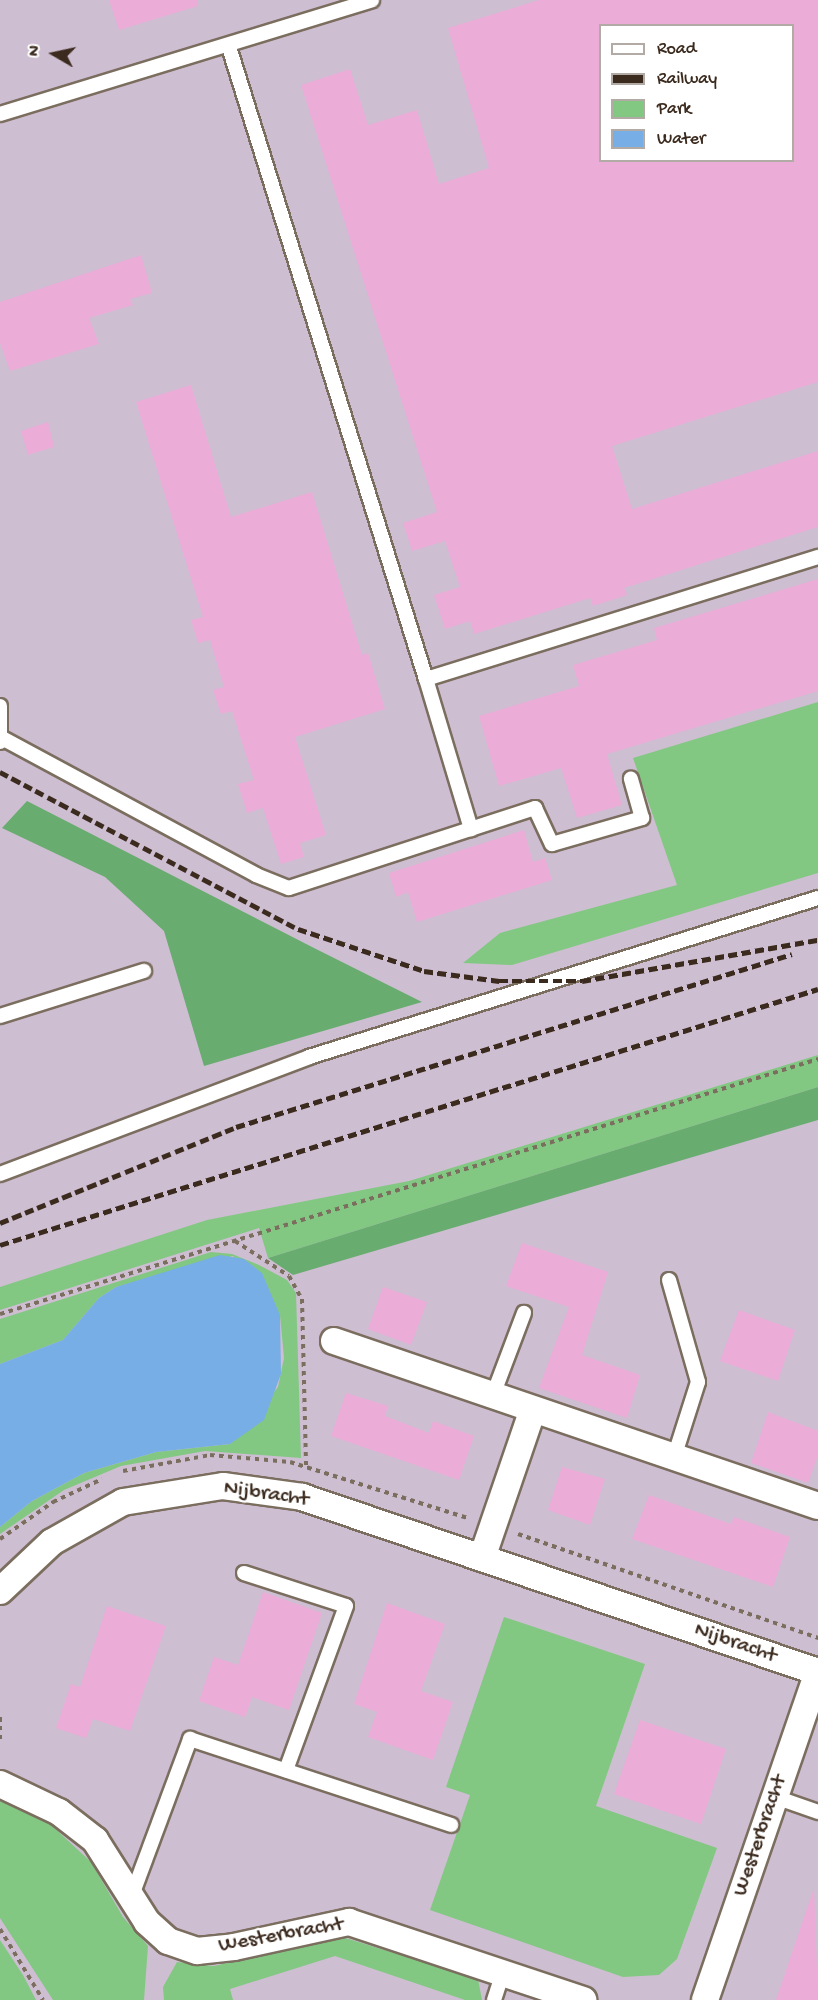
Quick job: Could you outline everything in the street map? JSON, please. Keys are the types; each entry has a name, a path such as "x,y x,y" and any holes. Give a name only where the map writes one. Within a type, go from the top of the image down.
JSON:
{"street":[{"path":"334,1341 818,1506"},
{"path":"482,1558 533,1409"},
{"name":"Nijbracht","path":"0,1591 52,1542 123,1502 223,1486 302,1497 818,1672"},
{"name":"Westerbracht","path":"705,2000 818,1672"},
{"name":"Westerbracht","path":"0,1784 59,1812 95,1840 131,1898 168,1941 197,1951 349,1922 583,2000"}],"lane":[{"path":"0,114 229,47 372,0"},
{"path":"229,47 471,829"},
{"path":"426,680 818,556"},
{"path":"0,706 1,740 276,885 300,885 535,808 552,844 642,818 631,779"},
{"path":"0,1174 309,1058 818,898"},
{"path":"0,1016 144,971"},
{"path":"669,1280 699,1382 674,1457"},
{"path":"493,1395 524,1312"},
{"path":"244,1573 346,1606 286,1770"},
{"path":"131,1898 190,1738 451,1825"},
{"path":"775,1797 818,1812"},
{"path":"494,2000 503,1972"}],"path":[{"path":"0,1314 818,1059"},
{"path":"235,1240 289,1276 302,1299 306,1465"},
{"path":"0,1717 0,1742"},
{"path":"0,1929 43,2000"}],"shaded area":[{"path":"0,0 818,0 818,2000 0,2000"}],"green space":[{"path":"818,702 818,873 512,965 463,963 500,933 677,885 633,758"},
{"path":"27,801 422,1002 204,1066 164,931 105,877 2,828"},
{"path":"818,1055 818,1087 268,1258 259,1228 0,1310 0,1287 207,1220 409,1181"},
{"path":"818,1087 818,1120 293,1275 268,1258"},
{"path":"211,1252 232,1254 259,1265 287,1280 296,1293 301,1458 205,1451 121,1466 64,1490 0,1534 0,1527 32,1501 84,1473 156,1452 230,1444 278,1387 284,1358 280,1315 233,1256 116,1287 99,1298 63,1340 0,1364 0,1319"},
{"path":"504,1617 645,1664 596,1806 717,1848 677,1959 659,1975 623,1977 430,1910 470,1795 446,1787"},
{"path":"0,1801 50,1824 91,1862 123,1917 148,1946 144,2000 53,2000 0,1918"},
{"path":"339,1936 478,1979 482,2000 465,2000 335,1956 230,1989 233,2000 164,2000 163,1987 177,1962 214,1966"},
{"path":"0,1940 23,1975 36,2000 0,2000"}],"water":[{"path":"220,1255 244,1259 262,1273 280,1315 281,1374 264,1420 230,1444 156,1452 84,1473 32,1501 0,1527 0,1364 63,1340 99,1298 116,1287"}],"building":[{"path":"109,0 198,0 198,6 119,30"},
{"path":"539,0 818,0 818,382 612,446 632,509 818,451 818,527 624,588 627,595 593,606 590,598 474,634 470,621 445,629 434,595 460,587 445,541 412,551 403,523 437,512 301,85 350,69 368,125 417,110 439,184 489,168 448,28"},
{"path":"141,255 152,293 130,299 133,305 89,318 99,344 10,371 0,343 0,302"},
{"path":"191,385 231,517 312,492 362,655 368,653 385,709 295,737 326,835 300,843 304,857 281,864 263,808 247,813 238,784 254,780 232,711 221,714 213,690 224,687 210,640 198,643 191,620 203,617 136,402"},
{"path":"48,422 54,447 28,455 21,431"},
{"path":"818,579 818,691 607,754 622,805 577,818 561,768 499,786 479,716 579,686 573,665 657,640 654,628"},
{"path":"524,830 533,862 545,858 552,880 417,922 408,892 396,897 389,873"},
{"path":"522,1243 608,1272 582,1355 640,1375 627,1418 539,1388 569,1307 506,1286"},
{"path":"383,1287 427,1302 411,1345 368,1329"},
{"path":"739,1310 795,1330 778,1381 720,1361"},
{"path":"346,1393 388,1406 385,1416 429,1433 433,1421 474,1436 459,1480 331,1436"},
{"path":"768,1412 818,1431 818,1455 808,1483 751,1463"},
{"path":"562,1467 605,1479 590,1525 548,1510"},
{"path":"649,1495 731,1524 734,1517 790,1537 773,1587 632,1539"},
{"path":"263,1592 322,1613 289,1710 252,1697 245,1717 199,1701 214,1657 238,1665"},
{"path":"387,1603 445,1624 421,1691 453,1702 433,1760 368,1737 377,1712 354,1704"},
{"path":"107,1606 166,1626 130,1731 93,1719 86,1738 56,1728 71,1684 80,1687"},
{"path":"640,1720 726,1749 701,1824 614,1794"},
{"path":"814,1888 818,2000 776,2000"}],"railway":[{"path":"0,772 298,929 424,971 499,981 582,981 818,940"},
{"path":"0,1223 236,1127 792,954"},
{"path":"0,1245 818,989"}]}
